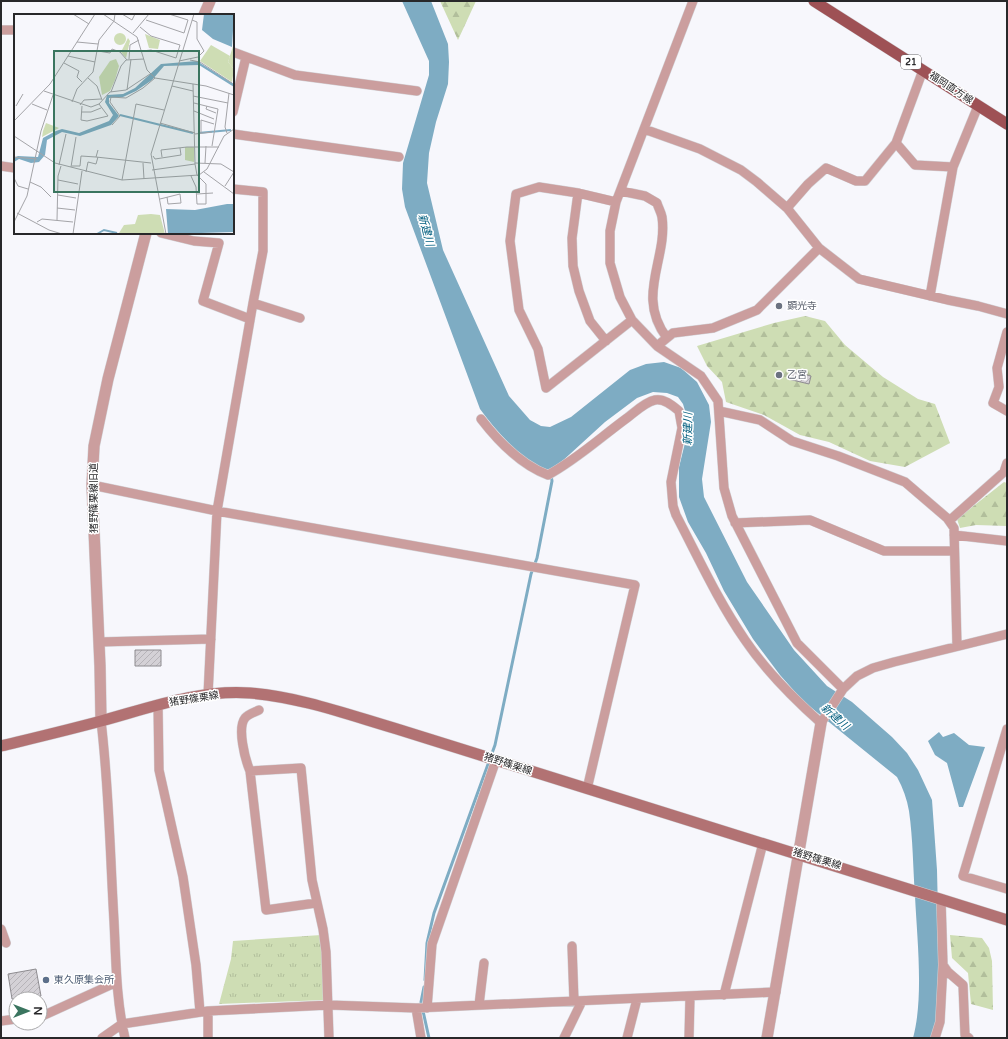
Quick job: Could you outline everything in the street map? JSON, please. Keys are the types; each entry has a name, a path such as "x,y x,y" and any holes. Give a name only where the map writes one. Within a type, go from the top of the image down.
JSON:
{"main road":[{"name":"福岡直方線","path":"814,1 1007,124"},
{"name":"猪野篠栗線","path":"1,746 158,705 208,695 248,693 299,700 799,853 1007,920"}],"street":[{"path":"204,14 210,1"},
{"path":"692,1 665,69 616,202 610,231 610,263 620,296 632,320 657,346 701,376 718,401 724,488 735,523 797,643 843,689"},
{"path":"1,30 14,30"},
{"path":"234,52 295,75 417,91"},
{"path":"234,108 246,57"},
{"path":"787,208 808,184 826,168 856,182 865,181 896,142 923,70"},
{"path":"930,296 953,168 978,106"},
{"path":"644,128 700,149 741,170 758,182 787,208 819,248 859,279 1007,314"},
{"path":"234,134 399,157"},
{"path":"896,142 915,165 953,168"},
{"path":"1,166 14,168"},
{"path":"616,202 578,193 539,187 516,194 510,241 519,310 538,349 546,388 632,320"},
{"path":"208,695 217,511 250,319 264,251 263,192 234,189"},
{"path":"621,191 645,196 657,203 662,217 662,236 655,269 653,296 655,314 667,338"},
{"path":"578,193 572,238 573,266 579,291 590,321 606,341"},
{"name":"猪野篠栗線旧道","path":"101,721 92,485 94,446 108,378 146,234"},
{"path":"165,234 194,241 219,243 203,301 250,319"},
{"path":"657,346 673,333 713,328 757,310 819,248"},
{"path":"253,303 300,318"},
{"path":"1007,332 997,368 999,387 993,403 1007,411"},
{"path":"481,419 494,436 533,470 548,475 565,466 590,444 644,405 656,399 667,402 679,411 682,428 671,482 673,506 676,515 702,568 745,640 790,696 821,723"},
{"path":"719,411 760,420 792,441 838,456 905,482 949,521 954,528 957,646"},
{"path":"949,521 1004,472 1007,463"},
{"path":"92,485 217,511 635,585 587,789"},
{"path":"735,523 810,520 884,551 954,551"},
{"path":"954,535 1007,541"},
{"path":"767,1038 821,723 843,689 857,676 873,668 1007,634"},
{"path":"99,642 211,639"},
{"path":"158,705 159,770 183,877 208,1038"},
{"path":"259,710 246,717 241,726 245,758 250,771 266,910 316,902"},
{"path":"101,721 106,762 117,982 122,1024 126,1038"},
{"path":"1007,729 963,876 1007,889"},
{"path":"426,1008 432,944 496,760"},
{"path":"250,771 301,768 312,880 323,929 326,952 329,1038"},
{"path":"724,995 763,843"},
{"path":"935,1038 940,1022 943,965 942,899"},
{"path":"1,929 6,943"},
{"path":"564,1038 578,1001 572,946"},
{"path":"479,1005 484,963"},
{"path":"943,965 948,972 963,985 965,1035 969,1038"},
{"path":"48,1013 117,982"},
{"path":"102,1038 122,1024 204,1012 328,1005 426,1008 776,992"},
{"path":"689,1038 690,997"},
{"path":"627,1038 637,999"},
{"path":"416,1008 421,1038"}],"green space":[{"path":"440,1 476,1 458,40"},
{"path":"805,316 825,321 845,345 883,377 918,399 935,404 950,443 905,467 870,461 829,442 800,435 764,415 726,402 722,382 707,366 697,346 774,323"},
{"path":"1004,482 1007,483 1007,526 976,525 960,528 957,519"},
{"path":"321,935 325,1000 219,1004 231,959 233,941"},
{"path":"950,935 982,938 989,948 992,961 993,1010 971,1004 968,973 952,958"}],"water":[{"name":"新建川","path":"402,1 431,1 448,44 448,84 436,122 429,153 427,183 443,250 509,396 530,420 541,426 550,427 571,417 630,370 646,364 664,362 681,368 697,382 709,405 711,422 702,479 704,497 747,582 794,650 827,686 852,702 892,737 907,753 918,770 932,800 937,870 939,956 936,1026 932,1038 913,1038 918,1005 919,968 911,832 908,807 903,789 897,777 803,701 780,675 753,639 724,591 706,553 688,522 679,497 679,467 685,443 686,414 683,404 678,397 667,393 653,392 637,398 605,422 558,465 548,470 528,459 510,444 480,409 405,207 402,189 403,163 429,75 429,61"},
{"path":"939,732 943,737 954,733 969,745 985,747 963,807 959,807 947,763 935,755 928,741"}],"building":[{"path":"791,371 811,376 809,384 788,379"},
{"path":"135,650 161,650 161,666 135,666"},
{"path":"36,969 40,991 11,991 8,974"}],"waterway":[{"path":"425,980 427,943 434,913 495,745 531,574 537,558 552,481 551,475"},
{"path":"424,987 421,1002 429,1038"}],"place":[{"name":"顕光寺","path":"779,306"},
{"name":"乙宮","path":"779,375"},
{"name":"東久原集会所","path":"46,980"}]}
